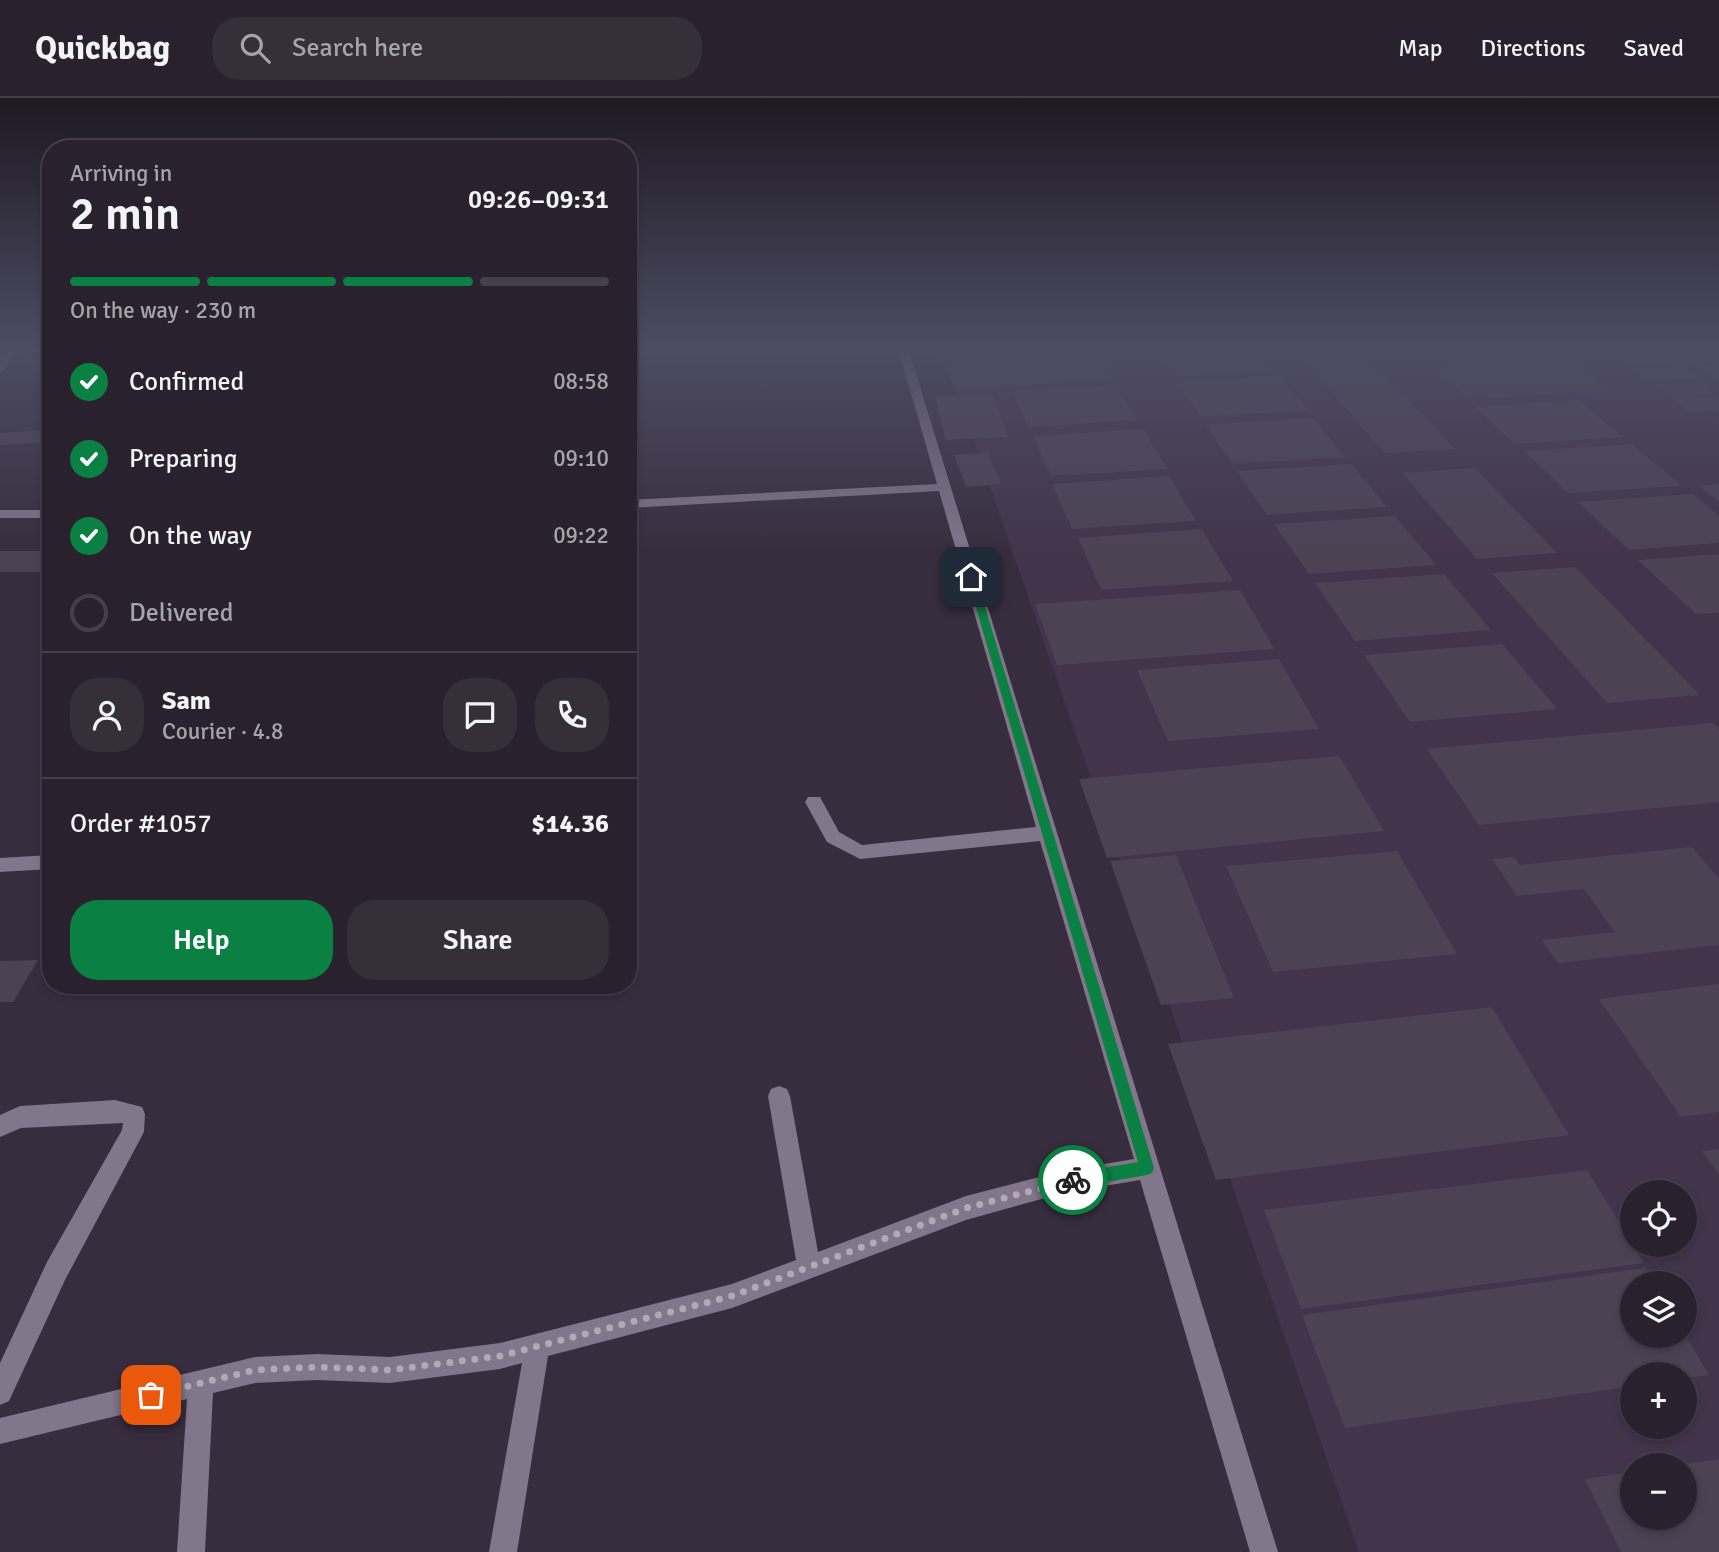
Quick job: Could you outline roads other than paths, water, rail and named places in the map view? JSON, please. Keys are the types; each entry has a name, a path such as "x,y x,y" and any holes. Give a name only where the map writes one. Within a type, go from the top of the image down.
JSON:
{"street":[{"path":"925,419 1264,1552"},
{"path":"637,503 945,486"},
{"path":"0,514 42,513"},
{"path":"814,802 833,837 860,852 1048,833"},
{"path":"0,865 42,863"},
{"path":"779,1096 809,1267"},
{"path":"0,1126 20,1116 115,1111 134,1114 133,1132 56,1271 0,1392"},
{"path":"0,1431 255,1370 317,1367 390,1370 500,1356 732,1296 966,1208 1063,1182 1147,1168"},
{"path":"503,1552 537,1347"},
{"path":"191,1552 201,1383"}]}
